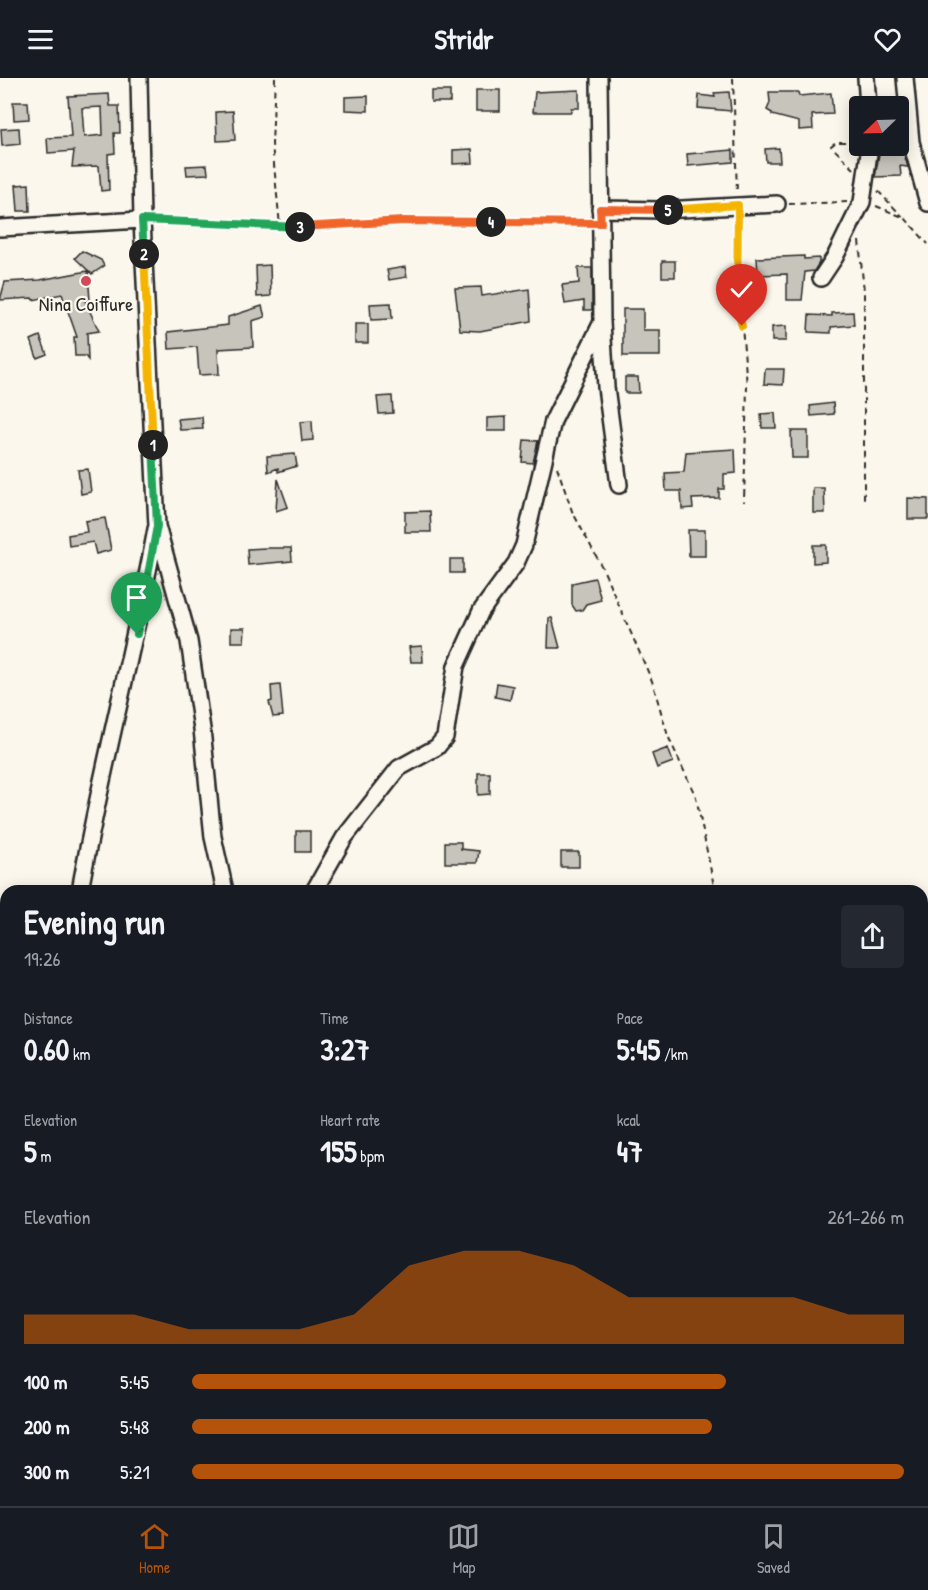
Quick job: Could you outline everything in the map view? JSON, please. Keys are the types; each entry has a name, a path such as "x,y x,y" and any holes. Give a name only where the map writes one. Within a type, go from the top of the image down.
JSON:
{"street":[{"path":"139,78 142,220 157,526 189,641 202,729 213,837 224,885"},
{"path":"599,78 602,322 606,387 619,485"},
{"path":"866,78 867,96"},
{"path":"905,78 911,142 928,203"},
{"path":"821,278 835,257 862,201 869,156"},
{"path":"601,216 777,204"},
{"path":"0,228 142,220"},
{"path":"317,885 344,838 399,768 436,747 445,737 456,666 481,611 516,563 524,545 553,421 602,322"},
{"path":"81,885 137,634 157,526"}],"path":[{"path":"275,78 272,144 280,226"},
{"path":"733,78 738,205 737,308 742,326 747,386 744,502"},
{"path":"849,142 836,142 831,146 905,218"},
{"path":"142,220 307,228 403,221 601,216"},
{"path":"851,222 858,235 864,291 864,502"},
{"path":"548,439 572,511 603,569 652,681 668,736 696,797 714,885"}],"building":[{"path":"476,90 500,90 500,111 476,111"},
{"path":"579,90 579,108 571,108 571,112 533,112 535,92"},
{"path":"431,91 450,91 450,102 431,102"},
{"path":"729,92 731,111 698,108 699,95 715,97 714,93"},
{"path":"769,92 798,92 799,96 831,93 833,114 812,115 813,129 799,130 799,122 772,115 767,110 770,103"},
{"path":"109,94 110,106 119,106 120,133 114,133 115,153 108,154 109,190 101,191 99,166 72,167 74,151 48,153 47,138 71,137 68,96","holes":["102,107 103,135 84,137 82,108"]},
{"path":"368,96 368,111 345,110 345,97"},
{"path":"13,102 28,102 29,119 14,120"},
{"path":"233,111 235,140 217,141 216,112"},
{"path":"19,128 20,144 2,146 1,129"},
{"path":"779,148 780,162 766,162 765,149"},
{"path":"472,149 473,163 453,164 453,150"},
{"path":"733,150 733,162 688,166 687,154"},
{"path":"879,156 905,156 908,167 900,166 901,176 875,177"},
{"path":"207,165 208,174 187,175 186,166"},
{"path":"29,184 30,211 18,211 16,185"},
{"path":"82,251 101,260 104,266 92,274 75,258"},
{"path":"804,256 804,259 819,258 819,263 814,271 805,272 802,300 787,300 787,274 758,275 757,258"},
{"path":"662,261 675,261 675,277 662,277"},
{"path":"270,265 271,296 257,297 256,266"},
{"path":"405,267 407,277 389,280 387,270"},
{"path":"578,268 592,268 592,310 584,310 584,301 565,304 562,285 579,283"},
{"path":"88,271 90,301 85,301 99,331 87,333 88,360 85,356 75,356 74,337 77,337 62,294 33,300 32,298 0,300 5,282 40,280"},
{"path":"481,287 482,296 529,289 531,321 480,331 460,330 455,288"},
{"path":"391,303 392,319 371,320 370,304"},
{"path":"262,306 265,317 252,321 253,347 218,349 219,374 199,375 197,347 169,349 168,332 228,325 228,317"},
{"path":"623,309 643,309 643,330 660,330 660,356 623,356"},
{"path":"853,312 854,325 831,327 831,333 808,332 809,315 832,316 832,313"},
{"path":"355,324 368,324 368,343 355,343"},
{"path":"786,326 786,341 772,341 772,327"},
{"path":"40,336 47,354 37,358 31,340"},
{"path":"765,369 784,369 783,385 764,384"},
{"path":"625,377 638,377 639,393 625,393"},
{"path":"392,396 393,413 379,414 377,397"},
{"path":"833,403 834,414 811,416 810,406"},
{"path":"775,413 776,428 762,428 761,414"},
{"path":"202,417 203,429 180,430 178,419"},
{"path":"506,417 506,431 487,431 487,418"},
{"path":"312,421 313,440 302,441 300,422"},
{"path":"791,431 808,431 808,458 792,458"},
{"path":"524,440 538,441 533,463 522,462"},
{"path":"735,449 736,473 724,474 724,489 719,489 719,498 692,499 693,508 682,509 681,491 666,491 665,473 684,472 686,452"},
{"path":"295,454 297,466 278,472 278,468 268,472 267,456"},
{"path":"88,469 91,492 81,494 78,470"},
{"path":"278,479 288,507 276,511"},
{"path":"813,488 824,488 825,513 813,513"},
{"path":"908,498 928,499 928,519 908,519"},
{"path":"430,511 431,532 405,532 405,512"},
{"path":"105,518 111,550 96,554 93,542 69,546 68,535 87,532 85,521"},
{"path":"688,530 705,530 705,556 689,556"},
{"path":"813,545 826,545 826,562 813,563"},
{"path":"291,548 292,561 248,565 247,549"},
{"path":"450,559 463,559 463,573 450,573"},
{"path":"595,578 601,600 586,604 582,610 576,611 572,605 572,583"},
{"path":"549,618 552,618 560,648 548,648"},
{"path":"231,628 245,628 244,642 231,642"},
{"path":"422,646 423,662 411,662 409,647"},
{"path":"497,683 513,686 510,700 495,697"},
{"path":"280,685 283,716 273,717 269,702 272,701 271,686"},
{"path":"668,748 673,762 657,768 652,754"},
{"path":"478,773 490,773 490,794 478,795"},
{"path":"296,831 310,831 310,852 296,852"},
{"path":"445,842 461,842 461,849 479,851 477,863 445,863"},
{"path":"561,852 579,852 579,867 561,867"}],"place":[{"name":"Nina Coiffure","path":"86,281"}],"route":[{"path":"137,634 157,526 142,220 307,228 403,221 601,223 600,209 663,210 738,205 737,308 742,326"}]}
